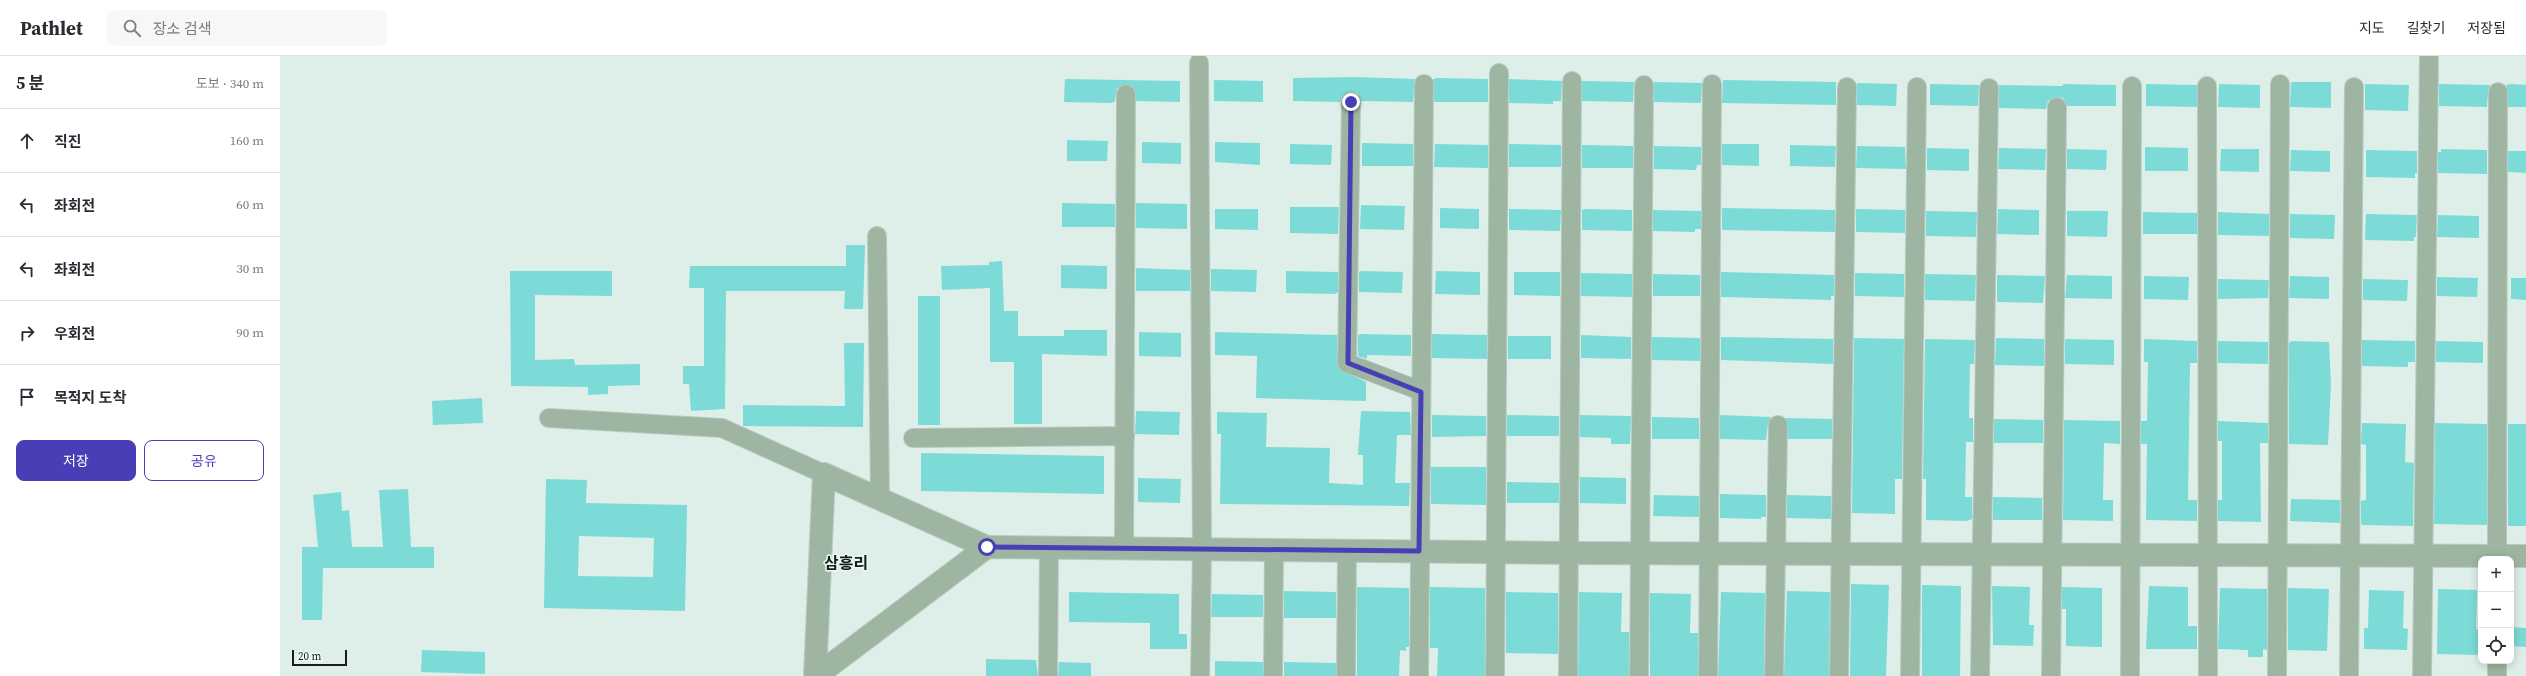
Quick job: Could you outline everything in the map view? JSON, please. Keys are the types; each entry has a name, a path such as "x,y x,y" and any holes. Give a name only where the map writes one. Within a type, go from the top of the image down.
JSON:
{"street":[{"path":"2422,676 2429,56"},
{"path":"1199,63 1202,549 1200,676"},
{"path":"1495,676 1499,73"},
{"path":"1568,676 1572,81"},
{"path":"1419,676 1424,84"},
{"path":"1708,676 1712,84"},
{"path":"2277,676 2280,84"},
{"path":"1639,676 1644,85"},
{"path":"2130,676 2132,86"},
{"path":"2207,86 2208,676"},
{"path":"1840,676 1840,554 1847,87"},
{"path":"1910,676 1910,554 1917,87"},
{"path":"2348,676 2354,87"},
{"path":"1980,676 1989,88"},
{"path":"2497,556 2498,92"},
{"path":"1124,548 1126,94"},
{"path":"1351,102 1348,363 1421,392"},
{"path":"2051,676 2057,107"},
{"path":"877,236 880,498"},
{"path":"549,418 722,428 987,547 1496,552 2278,555 2478,557"},
{"path":"1774,676 1778,425"},
{"path":"913,438 1125,436"},
{"path":"816,676 824,474"},
{"path":"816,676 987,547"},
{"path":"1048,676 1049,547"},
{"path":"1273,676 1274,550"},
{"path":"1346,676 1347,550"},
{"path":"2514,557 2526,556"},
{"path":"2497,664 2497,676"}],"building":[{"path":"1356,77 1415,79 1413,102 1361,101 1357,93 1351,92 1342,96 1340,102 1293,101 1293,78"},
{"path":"1065,79 1180,81 1180,102 1136,101 1135,89 1126,84 1117,88 1115,101 1112,103 1064,102"},
{"path":"1433,79 1488,79 1488,102 1434,102"},
{"path":"1509,79 1562,81 1561,101 1553,101 1553,104 1509,103"},
{"path":"1214,80 1263,81 1263,102 1214,101"},
{"path":"1723,80 1836,82 1836,105 1722,103"},
{"path":"1582,81 1634,82 1633,102 1582,101"},
{"path":"1654,82 1702,83 1701,103 1654,102"},
{"path":"2291,82 2331,82 2331,108 2290,107"},
{"path":"1857,83 1897,84 1896,106 1857,105"},
{"path":"1930,84 1979,85 1978,106 1930,105"},
{"path":"2063,84 2116,85 2116,106 2067,106 2063,98 2057,97 2048,101 2046,109 1999,108 1999,85 2063,86"},
{"path":"2146,84 2197,85 2197,107 2146,106"},
{"path":"2219,84 2260,85 2260,108 2218,107"},
{"path":"2365,84 2409,85 2408,111 2365,110"},
{"path":"2439,84 2490,85 2487,107 2439,106"},
{"path":"2506,85 2526,85 2526,107 2508,107 2508,92"},
{"path":"1067,140 1108,141 1107,161 1067,161"},
{"path":"1142,142 1181,143 1181,164 1142,163"},
{"path":"1215,142 1260,143 1260,165 1215,162"},
{"path":"1362,143 1413,144 1413,166 1362,166"},
{"path":"1290,144 1332,145 1331,165 1290,164"},
{"path":"1435,144 1488,145 1488,168 1434,167"},
{"path":"1509,144 1561,145 1561,167 1509,167"},
{"path":"1722,144 1759,144 1759,166 1722,165"},
{"path":"1582,145 1633,146 1633,168 1582,168"},
{"path":"1790,145 1836,146 1835,167 1790,166"},
{"path":"1654,146 1701,147 1701,165 1697,165 1696,170 1654,169"},
{"path":"1857,146 1905,147 1906,169 1856,168"},
{"path":"2145,147 2188,148 2188,171 2145,171"},
{"path":"1927,148 1969,149 1969,171 1927,170"},
{"path":"1999,148 2046,149 2045,170 1998,169"},
{"path":"2067,149 2107,150 2106,170 2067,169"},
{"path":"2221,149 2259,149 2259,172 2220,171"},
{"path":"2441,149 2487,150 2487,174 2438,173 2438,152 2441,152"},
{"path":"2291,150 2330,151 2330,172 2290,171"},
{"path":"2366,150 2417,151 2417,173 2415,173 2415,178 2366,177"},
{"path":"2508,151 2526,151 2526,173 2508,172"},
{"path":"1062,203 1115,204 1115,227 1062,227"},
{"path":"1136,203 1187,204 1187,229 1136,228"},
{"path":"1361,205 1405,206 1404,230 1360,229"},
{"path":"1290,207 1339,207 1338,234 1290,233"},
{"path":"1440,208 1479,209 1479,229 1440,228"},
{"path":"1722,208 1835,210 1835,232 1722,230"},
{"path":"1215,209 1258,209 1258,230 1215,229"},
{"path":"1509,209 1561,210 1560,231 1509,230"},
{"path":"1856,209 1905,210 1905,233 1856,232"},
{"path":"1998,209 2039,210 2039,235 1997,234"},
{"path":"1582,210 1632,210 1632,231 1582,230"},
{"path":"1653,210 1701,211 1701,229 1695,229 1695,232 1653,231"},
{"path":"1926,211 1977,212 1976,237 1926,236"},
{"path":"2067,211 2108,211 2107,237 2067,236"},
{"path":"2143,212 2197,213 2197,234 2143,234"},
{"path":"2218,212 2269,214 2269,236 2218,235"},
{"path":"2290,214 2335,215 2334,239 2290,238"},
{"path":"2366,214 2417,215 2416,237 2414,237 2414,241 2365,240"},
{"path":"2438,215 2479,216 2479,238 2437,237"},
{"path":"846,245 865,245 863,309 844,309 845,291 726,291 725,409 691,411 689,384 683,384 683,366 704,366 704,288 689,288 690,266 846,266"},
{"path":"1002,261 1004,311 1018,311 1018,336 1064,336 1064,330 1107,330 1107,356 1042,354 1042,424 1014,424 1014,362 990,362 990,288 942,290 941,266 989,265 989,262"},
{"path":"1061,265 1107,266 1107,289 1061,288"},
{"path":"1136,268 1190,270 1190,291 1136,291"},
{"path":"1211,269 1257,270 1256,292 1211,291"},
{"path":"510,271 612,271 612,296 535,295 535,360 574,359 575,365 640,364 640,385 608,386 608,394 588,395 588,387 511,386"},
{"path":"1286,271 1338,272 1338,292 1335,294 1286,293"},
{"path":"1436,271 1480,272 1480,295 1435,294"},
{"path":"1359,272 1403,272 1402,293 1359,292"},
{"path":"1514,272 1560,272 1560,296 1514,295"},
{"path":"1721,272 1834,275 1834,296 1831,296 1831,300 1721,297"},
{"path":"1581,273 1632,274 1632,297 1581,296"},
{"path":"1855,273 1904,274 1904,297 1855,296"},
{"path":"1653,274 1700,275 1700,296 1653,296"},
{"path":"1925,274 1976,275 1975,301 1925,300"},
{"path":"1997,275 2045,276 2043,303 1997,302"},
{"path":"2067,275 2112,276 2112,299 2065,298"},
{"path":"2144,276 2189,277 2188,300 2144,299"},
{"path":"2290,276 2329,277 2329,299 2289,298"},
{"path":"2437,277 2478,278 2477,297 2437,296"},
{"path":"2511,278 2526,278 2526,300 2511,299"},
{"path":"2218,279 2269,280 2268,298 2218,299"},
{"path":"2363,279 2408,280 2407,301 2363,300"},
{"path":"918,296 940,296 940,425 918,425"},
{"path":"1139,332 1181,333 1181,357 1139,356"},
{"path":"1215,332 1337,335 1338,368 1366,382 1366,401 1256,398 1257,356 1215,355"},
{"path":"1432,334 1487,335 1487,359 1432,358"},
{"path":"1358,335 1411,335 1411,356 1367,355 1367,359 1358,356"},
{"path":"1581,335 1631,337 1631,359 1581,358"},
{"path":"1508,336 1551,336 1551,359 1508,359"},
{"path":"1652,337 1700,338 1700,361 1652,360"},
{"path":"1721,337 1833,339 1833,364 1721,360"},
{"path":"1854,338 1904,339 1902,479 1895,479 1895,514 1852,513"},
{"path":"1996,338 2044,339 2044,366 1995,365"},
{"path":"1925,339 1975,340 1974,364 1970,364 1969,418 1973,418 1973,442 1966,442 1965,497 1972,497 1972,519 1967,521 1926,520 1926,479 1923,479"},
{"path":"2065,339 2114,340 2114,365 2065,364"},
{"path":"2144,339 2197,341 2197,363 2190,363 2188,500 2197,500 2197,521 2146,520 2147,444 2141,444 2141,421 2147,421 2148,362 2144,362"},
{"path":"2362,340 2415,341 2415,362 2408,362 2408,367 2362,366"},
{"path":"2218,341 2268,342 2268,364 2218,363"},
{"path":"2291,341 2329,342 2331,384 2328,445 2289,444 2289,343"},
{"path":"2436,341 2483,342 2483,363 2436,362"},
{"path":"844,343 864,343 863,427 743,426 743,405 845,406"},
{"path":"482,398 483,423 433,425 432,401"},
{"path":"1136,411 1180,412 1179,435 1135,434"},
{"path":"1361,411 1410,412 1411,435 1397,435 1395,483 1410,483 1409,506 1220,504 1221,434 1217,434 1217,412 1267,413 1266,447 1330,448 1329,483 1363,485 1363,455 1358,455"},
{"path":"1432,415 1486,416 1486,436 1432,437"},
{"path":"1507,415 1559,416 1559,436 1507,436"},
{"path":"1580,415 1631,416 1630,444 1611,444 1611,438 1580,437"},
{"path":"1720,415 1771,417 1768,424 1766,440 1720,439"},
{"path":"1652,417 1699,418 1699,439 1652,439"},
{"path":"1785,418 1832,419 1832,439 1788,439 1788,425"},
{"path":"1994,419 2043,420 2043,443 1994,443"},
{"path":"2064,420 2120,421 2120,444 2104,443 2103,500 2113,500 2113,521 2063,520"},
{"path":"2218,421 2268,423 2268,443 2260,443 2261,522 2218,521 2218,500 2222,500 2222,441 2218,441"},
{"path":"2362,423 2406,424 2405,462 2414,463 2413,526 2362,525 2361,523 2361,501 2366,500 2366,445 2361,444"},
{"path":"2435,423 2487,424 2487,525 2434,524"},
{"path":"2508,424 2526,424 2526,526 2508,526"},
{"path":"921,453 1104,456 1104,494 921,491"},
{"path":"1431,467 1486,467 1486,505 1431,504"},
{"path":"1580,477 1626,478 1626,504 1580,503"},
{"path":"1138,478 1181,479 1180,503 1138,502"},
{"path":"546,479 587,480 586,503 687,505 685,611 544,608","holes":["579,536 654,538 653,577 578,576"]},
{"path":"1507,482 1559,483 1559,503 1507,503"},
{"path":"408,489 411,547 434,547 434,568 323,568 322,620 302,620 302,547 318,547 313,495 341,492 342,511 349,510 352,547 383,547 379,490"},
{"path":"1720,494 1766,495 1766,517 1761,517 1761,519 1720,518"},
{"path":"1654,495 1699,496 1699,517 1653,516"},
{"path":"1787,495 1831,496 1831,519 1787,518"},
{"path":"1993,497 2042,498 2042,520 1993,520"},
{"path":"2291,499 2340,500 2340,523 2290,521"},
{"path":"1851,584 1889,585 1886,676 1850,676"},
{"path":"1922,585 1961,586 1960,676 1922,676"},
{"path":"1992,586 2030,587 2029,625 2034,625 2033,646 1993,645"},
{"path":"2149,586 2188,587 2188,626 2197,626 2197,649 2146,649"},
{"path":"1357,587 1409,588 1409,647 1406,647 1406,651 1400,650 1399,676 1357,676"},
{"path":"1430,587 1485,588 1485,676 1437,676 1438,648 1430,648"},
{"path":"2062,587 2102,588 2102,647 2066,646 2066,609 2062,609"},
{"path":"2220,588 2267,589 2267,650 2263,649 2263,657 2248,657 2248,650 2218,649"},
{"path":"2288,588 2329,589 2327,651 2288,650"},
{"path":"2438,589 2477,590 2476,629 2478,629 2478,655 2437,654"},
{"path":"2369,590 2404,591 2403,628 2408,629 2407,650 2364,649 2364,628 2368,628"},
{"path":"1284,591 1336,592 1336,618 1284,618"},
{"path":"1787,591 1830,592 1829,676 1784,676"},
{"path":"1069,592 1179,594 1179,634 1187,634 1187,649 1150,649 1150,623 1069,622"},
{"path":"1506,592 1558,593 1558,654 1506,653"},
{"path":"1579,592 1622,593 1621,632 1629,632 1629,676 1578,676"},
{"path":"1721,592 1765,593 1764,676 1718,676"},
{"path":"1650,593 1691,594 1690,633 1698,633 1698,676 1650,676"},
{"path":"1212,594 1263,595 1263,617 1211,617"},
{"path":"2514,627 2526,628 2526,647 2514,646"},
{"path":"422,650 485,652 485,674 421,672"},
{"path":"986,659 1036,660 1038,676 986,676"},
{"path":"1215,661 1263,662 1263,676 1215,676"},
{"path":"1059,662 1091,663 1091,676 1058,676"},
{"path":"1284,662 1336,663 1336,676 1284,676"}],"district":[{"name":"삼흥리","path":"846,563"}],"route":[{"path":"987,547 1419,551 1421,392 1348,363 1351,102"}]}
